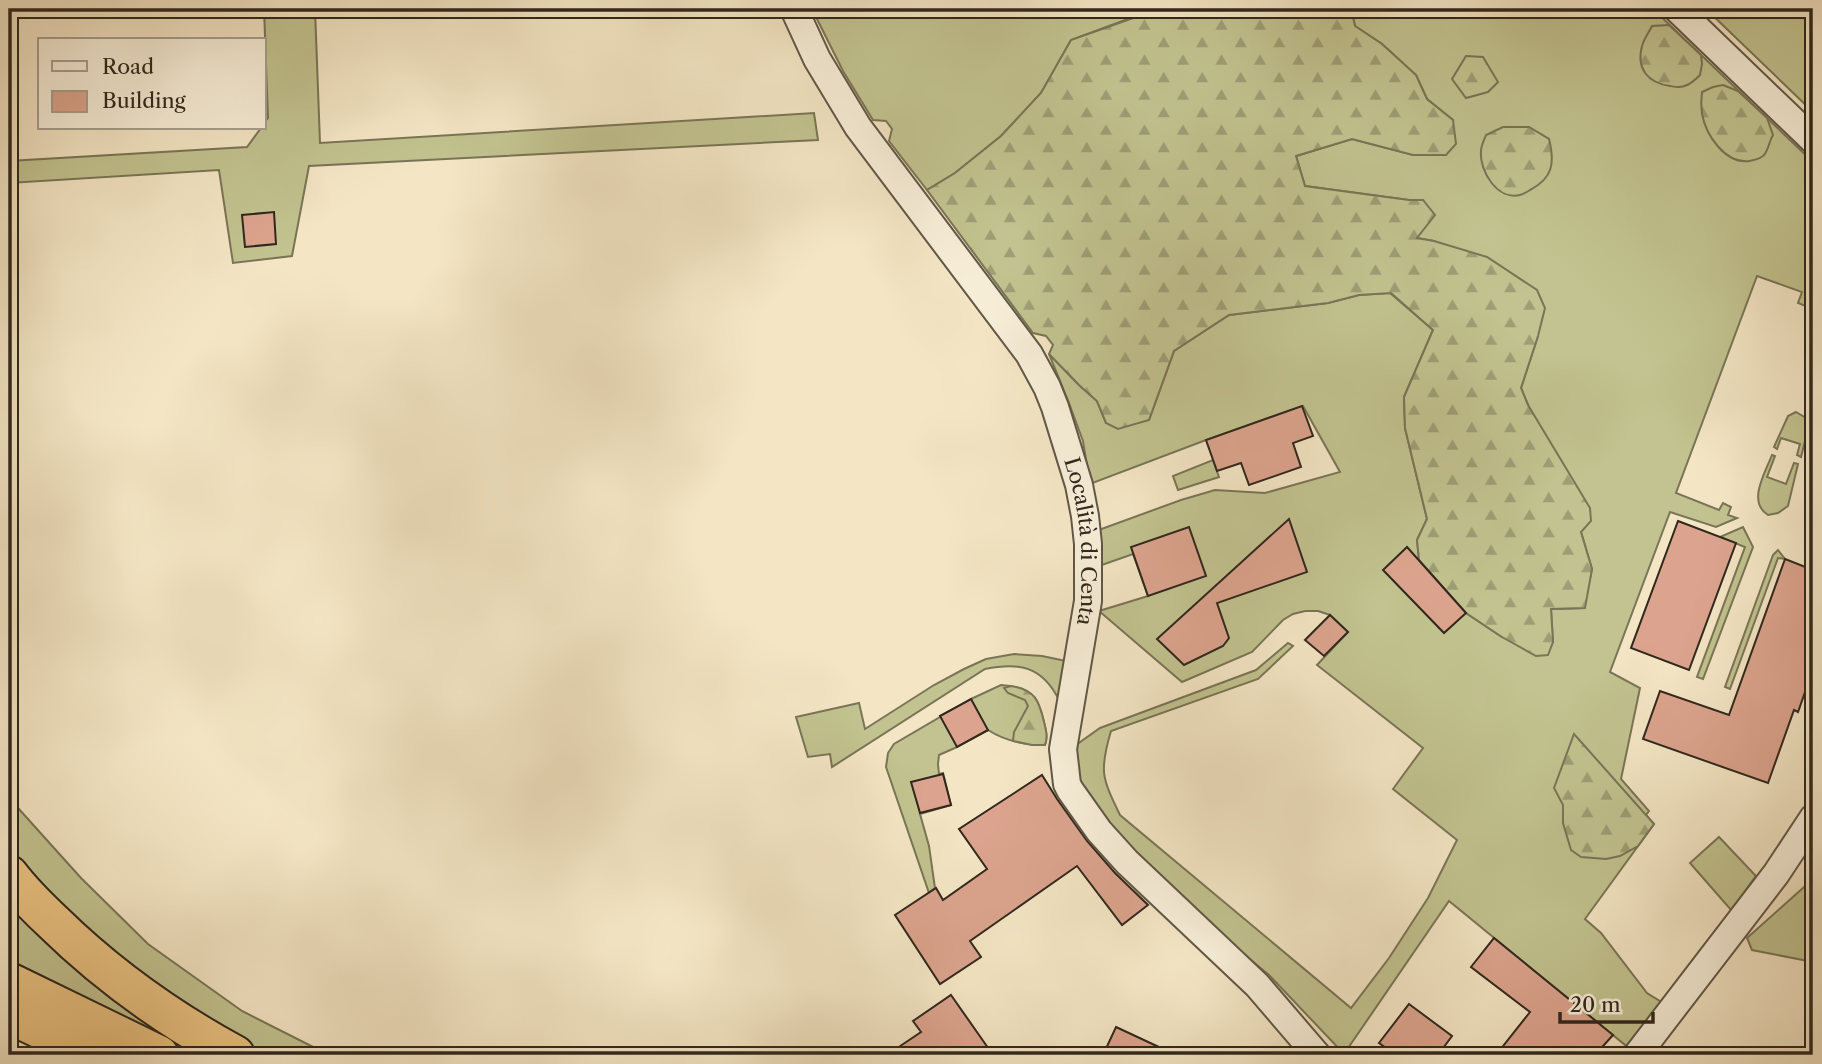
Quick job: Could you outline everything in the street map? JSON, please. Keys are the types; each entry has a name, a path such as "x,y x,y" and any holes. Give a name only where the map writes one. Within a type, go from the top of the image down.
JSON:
{"highway":[{"path":"9,875 21,892 83,952 138,995 206,1040 234,1055"},
{"path":"9,982 159,1055"},
{"path":"9,1014 95,1055"}],"street":[{"name":"Località di Centa","path":"794,9 817,59 858,127 1021,343 1047,387 1055,407 1079,485 1088,544 1088,601 1063,750 1065,776 1070,790 1099,831 1127,862 1257,985 1317,1055"},
{"path":"1677,9 1813,140"},
{"path":"1637,1055 1776,874 1813,818"}],"green space":[{"path":"264,9 315,9 320,143 814,113 818,140 309,166 292,256 233,263 219,170 9,183 9,161 247,147 260,130 266,130 268,118"},
{"path":"812,9 1150,9 1071,40 1041,93 1001,136 955,173 927,190 889,141 892,129 886,121 873,120 843,71"},
{"path":"1150,9 1351,9 1355,26 1382,44 1416,75 1427,99 1453,120 1456,144 1446,155 1413,155 1352,139 1296,156 1305,186 1423,200 1435,215 1417,238 1487,257 1537,290 1545,308 1521,388 1528,405 1590,508 1591,521 1581,532 1592,569 1585,608 1551,609 1553,642 1548,655 1536,656 1466,613 1419,560 1417,540 1427,519 1405,428 1404,397 1433,330 1391,293 1359,295 1328,303 1229,315 1174,351 1149,420 1118,429 1106,423 1097,401 1049,354 1053,345 1046,336 1033,333 927,190 955,173 1001,136 1041,93 1071,40 1136,17"},
{"path":"1351,9 1653,9 1813,162 1813,309 1798,303 1802,292 1757,276 1676,493 1719,510 1723,503 1731,507 1728,515 1737,518 1716,527 1670,512 1610,672 1640,688 1621,779 1649,811 1646,815 1654,824 1585,919 1601,933 1647,993 1663,1003 1630,1049 1449,901 1344,1054 1269,975 1143,867 1078,784 1076,745 1100,728 1256,670 1288,643 1293,646 1258,679 1111,731 1104,774 1120,815 1351,1008 1389,958 1428,898 1457,840 1393,789 1423,748 1317,665 1348,632 1330,615 1318,611 1293,614 1283,620 1252,652 1182,682 1099,611 1148,596 1133,554 1096,567 1096,531 1215,490 1265,493 1340,472 1303,406 1090,484 1083,441 1049,354 1097,401 1106,423 1149,420 1174,351 1229,315 1328,303 1359,295 1390,293 1433,330 1404,397 1405,428 1427,519 1417,540 1419,560 1466,613 1502,637 1553,642 1551,609 1584,608 1592,569 1581,532 1521,388 1538,336 1434,241 1416,238 1423,200 1305,186 1296,156 1352,139 1413,155 1453,120 1427,99 1416,75 1382,44 1355,26"},
{"path":"1706,9 1813,9 1813,112"},
{"path":"1669,25 1701,55 1700,75 1683,87 1656,82 1642,68 1642,46 1652,26"},
{"path":"1466,56 1483,57 1498,82 1488,92 1466,98 1452,79"},
{"path":"1723,85 1738,91 1767,118 1773,135 1766,153 1761,157 1740,161 1725,153 1712,139 1702,114 1702,92"},
{"path":"1503,127 1529,127 1549,139 1552,163 1548,175 1538,185 1520,195 1512,196 1497,189 1487,175 1481,159 1486,135"},
{"path":"1796,412 1806,418 1809,425 1801,457 1797,455 1800,444 1781,438 1777,449 1774,447 1788,416"},
{"path":"1772,455 1775,456 1767,477 1786,484 1794,463 1798,464 1788,506 1778,513 1768,515 1759,503 1758,495"},
{"path":"1213,460 1219,477 1178,490 1173,476"},
{"path":"1743,527 1753,547 1703,679 1697,677 1745,547 1720,537"},
{"path":"1778,550 1785,559 1778,558 1730,689 1725,687 1773,555"},
{"path":"1014,654 1066,661 1059,700 1045,680 1028,669 1009,666 985,669 832,767 830,754 808,757 796,717 859,703 865,729 964,669 986,659"},
{"path":"1001,685 1026,690 1035,699 1042,713 1047,737 1045,745 1015,742 988,730 939,755 939,774 943,773 951,805 920,814 929,846 935,888 929,893 886,767 888,753 894,744 971,699"},
{"path":"1011,686 1026,690 1038,702 1046,731 1045,745 1013,741 1014,732 1028,706 1025,700 1008,693 1004,688"},
{"path":"1574,734 1654,824 1638,846 1620,856 1606,859 1581,857 1571,850 1563,823 1563,805 1554,788"},
{"path":"9,798 81,878 148,944 242,1011 329,1055 268,1055 193,1018 165,999 9,861"},
{"path":"1719,837 1756,876 1731,910 1690,863"},
{"path":"1813,879 1813,962 1752,950 1747,938"},
{"path":"9,894 200,1055 9,964"}],"building":[{"path":"274,212 276,244 245,247 242,215"},
{"path":"1302,406 1313,436 1293,443 1301,467 1249,485 1241,463 1217,471 1206,440"},
{"path":"1289,519 1307,572 1217,603 1229,638 1223,646 1184,665 1157,639"},
{"path":"1678,521 1736,543 1689,670 1631,648"},
{"path":"1189,527 1206,576 1148,596 1131,547"},
{"path":"1407,547 1466,613 1444,633 1383,570"},
{"path":"1785,559 1813,570 1813,669 1798,712 1794,710 1768,783 1643,739 1660,691 1729,715"},
{"path":"1330,615 1348,632 1324,656 1305,640"},
{"path":"971,699 988,730 957,747 940,716"},
{"path":"943,774 951,805 920,813 911,782"},
{"path":"1042,775 1087,841 1148,905 1122,925 1077,866 970,941 981,957 940,984 895,915 936,888 943,900 987,869 959,829"},
{"path":"1494,938 1613,1035 1595,1055 1496,1055 1530,1012 1471,967"},
{"path":"951,995 993,1055 887,1055 921,1032 913,1021"},
{"path":"1409,1004 1452,1036 1438,1055 1396,1055 1379,1043"},
{"path":"1116,1027 1176,1055 1103,1055"}]}
